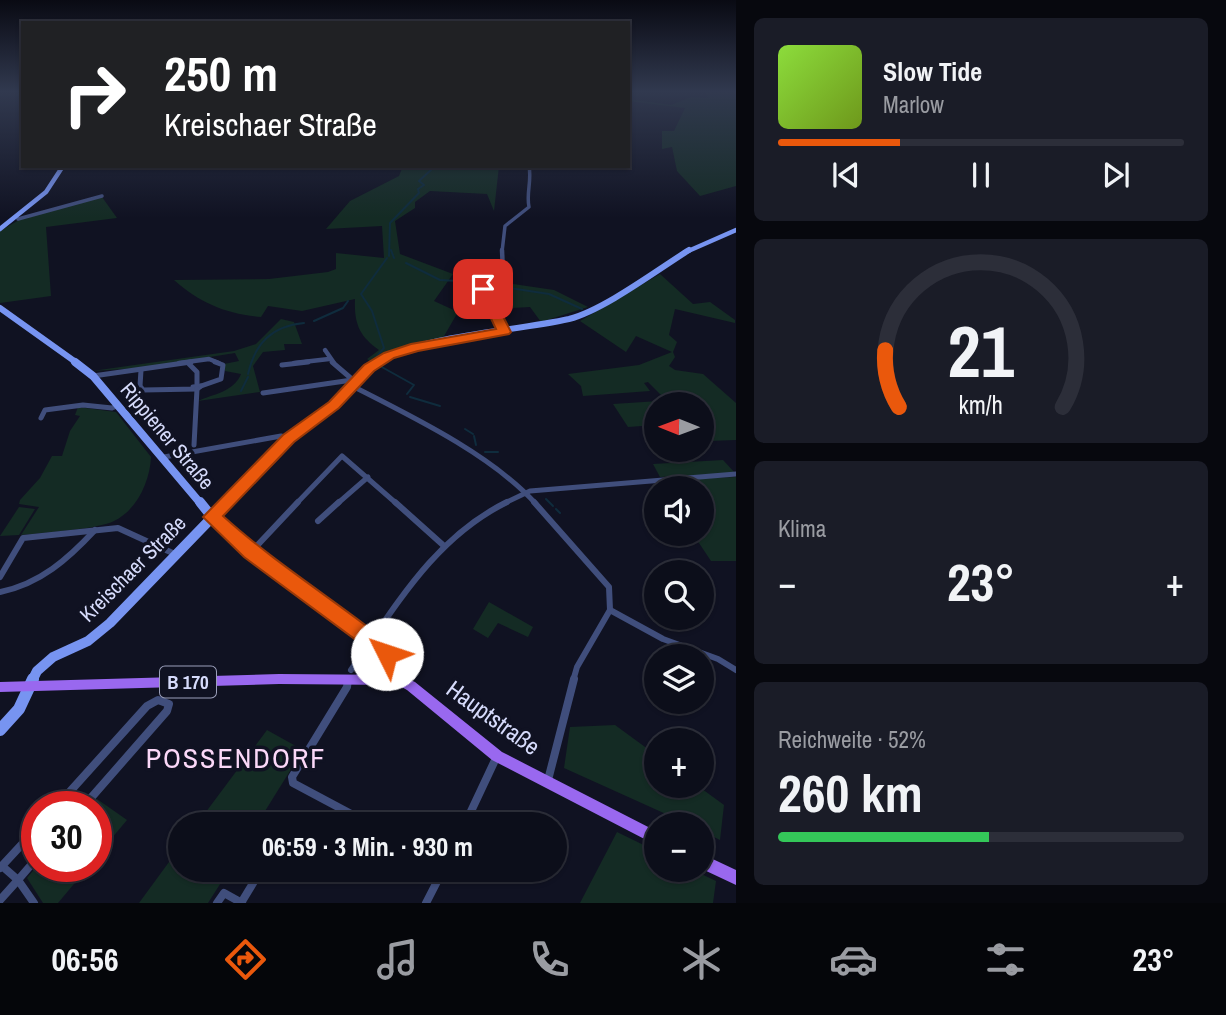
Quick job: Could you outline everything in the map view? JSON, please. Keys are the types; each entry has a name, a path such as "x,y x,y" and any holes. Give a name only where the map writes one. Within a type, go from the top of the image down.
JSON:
{"main road":[{"path":"0,229 18,219 61,177 63,168"},
{"name":"Kreischaer Straße","path":"0,730 19,709 37,671 53,656 88,641 110,623 288,438 334,405 369,368 389,356 416,347 560,321 591,310 710,238 736,230"},
{"name":"Rippiener Straße","path":"0,308 47,339 93,376 212,517"},
{"name":"Hauptstraße","path":"0,687 349,674 387,678 411,686 497,756 644,832"},
{"path":"714,867 736,878"}],"street":[{"path":"504,332 483,289 503,272 502,232 505,226 529,207 527,195 532,183 529,168"},
{"path":"18,219 102,196"},
{"path":"325,350 329,359 353,383 420,420 510,478 527,493 602,578 612,594 610,610 577,667 548,783"},
{"path":"93,376 209,359 223,365 221,379 197,387 143,390 140,386 141,370"},
{"path":"282,365 329,359"},
{"path":"189,364 197,372 194,444"},
{"path":"263,393 353,383"},
{"path":"41,418 41,413 45,410 62,406 112,408 119,405"},
{"path":"164,457 235,442 281,436 288,438"},
{"path":"251,552 342,456 443,545"},
{"path":"348,812 293,783 292,777 347,687 349,674 422,568 443,545 480,516 527,493 736,474"},
{"path":"318,521 368,477"},
{"name":"Rippiener Straße","path":"212,517 251,552 372,640 403,668"},
{"path":"0,577 23,538 118,528 177,555"},
{"path":"0,592 28,587 40,580 94,530"},
{"path":"610,610 652,634 718,659 736,670"},
{"path":"70,791 147,706 157,699 165,700 169,704 167,711 96,791"},
{"path":"471,812 497,756"},
{"path":"21,845 1,867 18,880 34,903"},
{"path":"0,900 21,877"},
{"path":"217,903 224,893 241,903 254,882"},
{"path":"426,903 437,882"}],"green space":[{"path":"662,133 736,133 736,186 700,196 677,171 672,147 662,149"},
{"path":"402,168 499,168 494,211 487,194 430,191 415,202 415,208 395,221 400,254 453,274 434,301 458,312 440,343 372,363 367,359 379,350 367,340 359,328 355,299 302,311 268,306 261,317 214,306 174,280 269,279 328,272 336,269 336,253 384,258 382,226 326,229 350,201 399,176"},
{"path":"102,197 117,218 46,227 51,296 0,303 0,231 19,220"},
{"path":"660,274 693,304 710,302 735,320 735,323 675,309 669,335 677,342 673,352 675,357 669,366 675,370 703,374 736,403 736,440 714,441 714,392 658,392 648,382 644,383 650,391 583,396 581,386 568,374 639,365 672,352 636,336 626,352 580,321"},
{"path":"501,277 500,282 554,290 588,307 541,322 530,307 494,309 485,288"},
{"path":"281,319 294,322 302,344 284,344 285,350 263,352 253,366 260,392 198,401 228,389 238,380 241,374 225,371 224,364 239,361 235,353 141,368 92,371 234,351 256,344"},
{"path":"644,402 644,426 628,427 613,404"},
{"path":"78,407 116,412 151,457 141,494 129,510 107,524 21,535 39,507 19,504 20,500 40,478 52,456 62,456 70,431 80,416 75,415"},
{"path":"723,460 735,473 659,476 653,464 714,462"},
{"path":"736,477 736,561 710,560 701,546 714,546 714,478"},
{"path":"19,507 35,509 19,535 0,536"},
{"path":"489,602 533,627 528,637 498,623 488,638 473,629"},
{"path":"615,725 644,746 644,798 714,798 724,805 720,840 714,837 714,812 661,812 564,768 570,727"},
{"path":"267,730 303,750 264,812 206,812"},
{"path":"112,810 127,820 112,838"},
{"path":"617,832 644,845 644,882 716,881 713,903 580,903"},
{"path":"168,863 168,882 221,882 208,903 139,903"},
{"path":"30,882 76,882 58,903 43,903"}],"waterway":[{"path":"389,256 390,223 419,193 418,189 424,185 419,181 433,168"},
{"path":"391,250 394,258"},
{"path":"373,361 384,348 372,311 361,294 387,258"},
{"path":"406,263 440,280 476,282"},
{"path":"481,282 485,284"},
{"path":"489,285 549,294 582,309"},
{"path":"314,321 343,308 348,301"},
{"path":"248,374 255,353 267,338 283,328 304,323"},
{"path":"380,366 414,385 407,394"},
{"path":"241,391 248,377"},
{"path":"410,397 440,406"},
{"path":"465,429 473,434"},
{"path":"474,436 476,445"},
{"path":"485,452 498,452"},
{"path":"546,499 553,506"},
{"path":"556,509 560,513"}],"district":[{"name":"POSSENDORF","path":"236,758"}],"route":[{"path":"387,654 334,610 251,552 212,517 288,438 334,405 369,368 389,356 416,347 504,332 483,289"}]}
